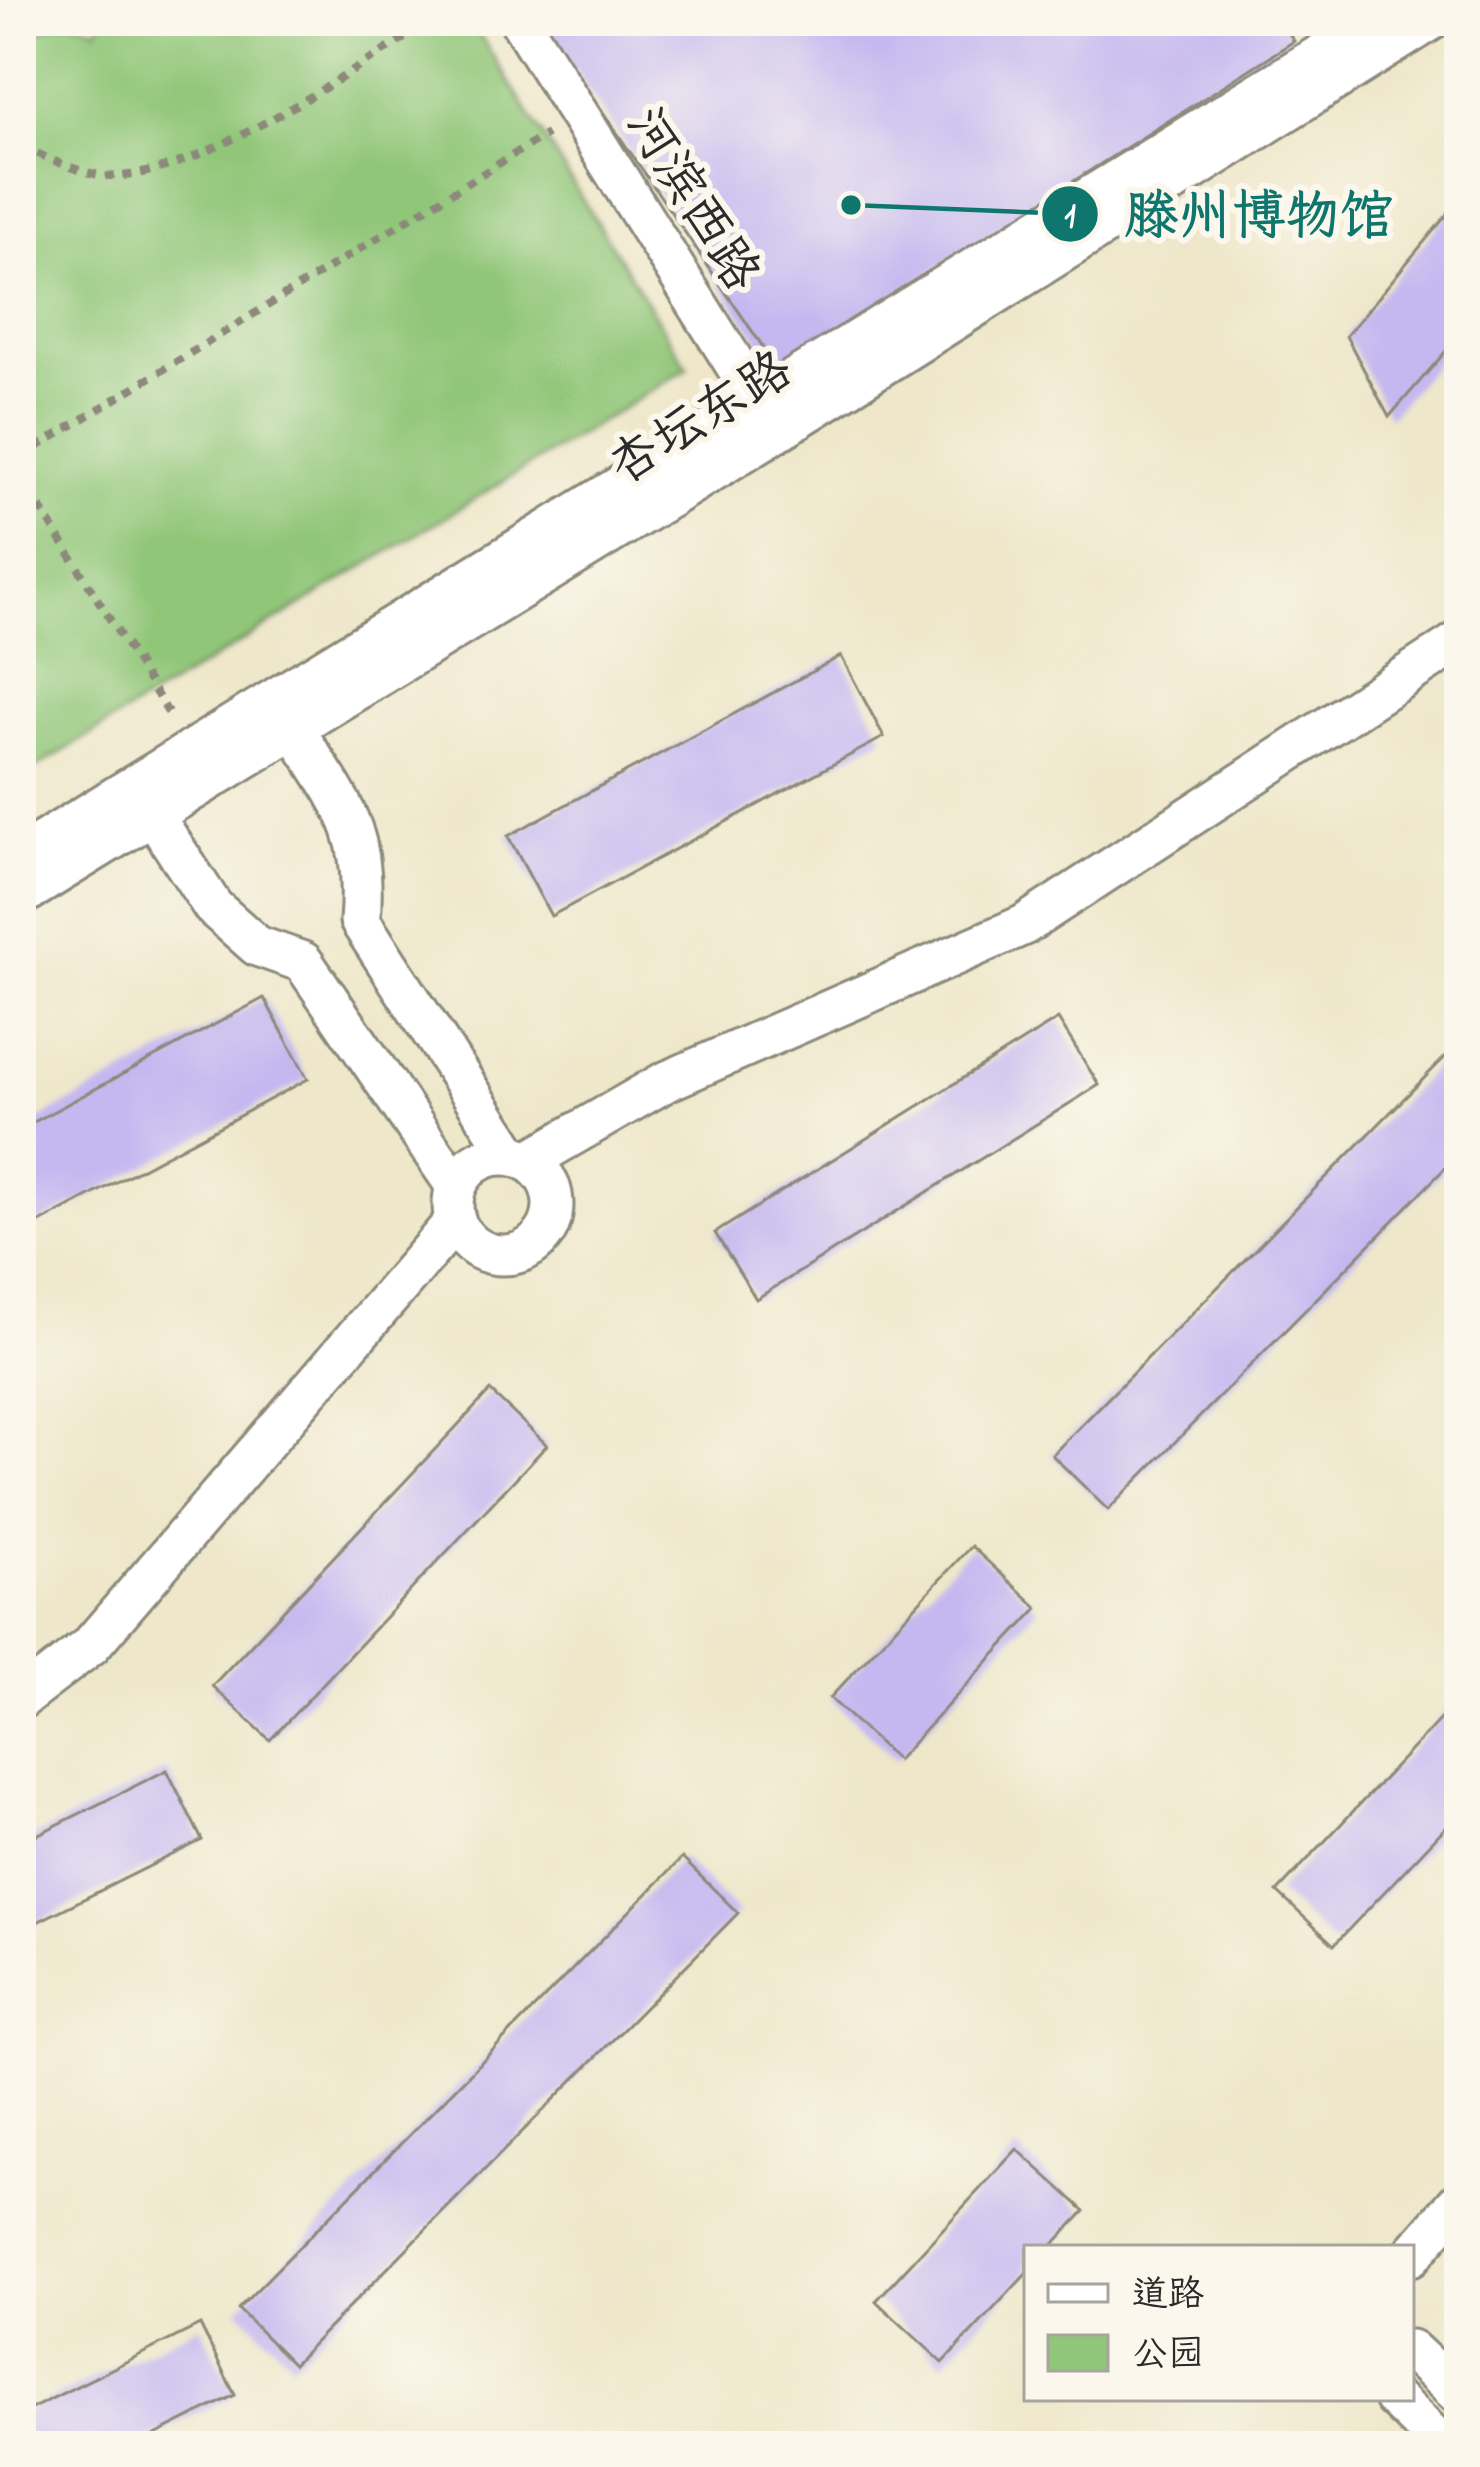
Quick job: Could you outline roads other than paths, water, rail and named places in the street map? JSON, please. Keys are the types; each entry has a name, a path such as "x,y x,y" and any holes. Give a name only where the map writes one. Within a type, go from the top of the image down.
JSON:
{"street":[{"name":"河滨西路","path":"520,21 769,415"},
{"name":"杏坛东路","path":"21,896 294,728 769,415 1315,37 1375,21"},
{"name":"杏坛东路","path":"21,855 1430,21"},
{"path":"21,1699 91,1645 455,1204 478,1161 519,1158 665,1082 1024,925 1459,641"},
{"path":"153,815 213,907 256,946 303,962 455,1204 463,1236 489,1253 505,1255 535,1244 551,1216 549,1185 519,1158 360,921 364,875 351,818 294,728"},
{"path":"1414,2253 1459,2201"},
{"path":"1414,2353 1459,2396"},
{"path":"1397,2401 1444,2446"}],"place":[{"name":"滕州博物馆","path":"851,205"}]}
